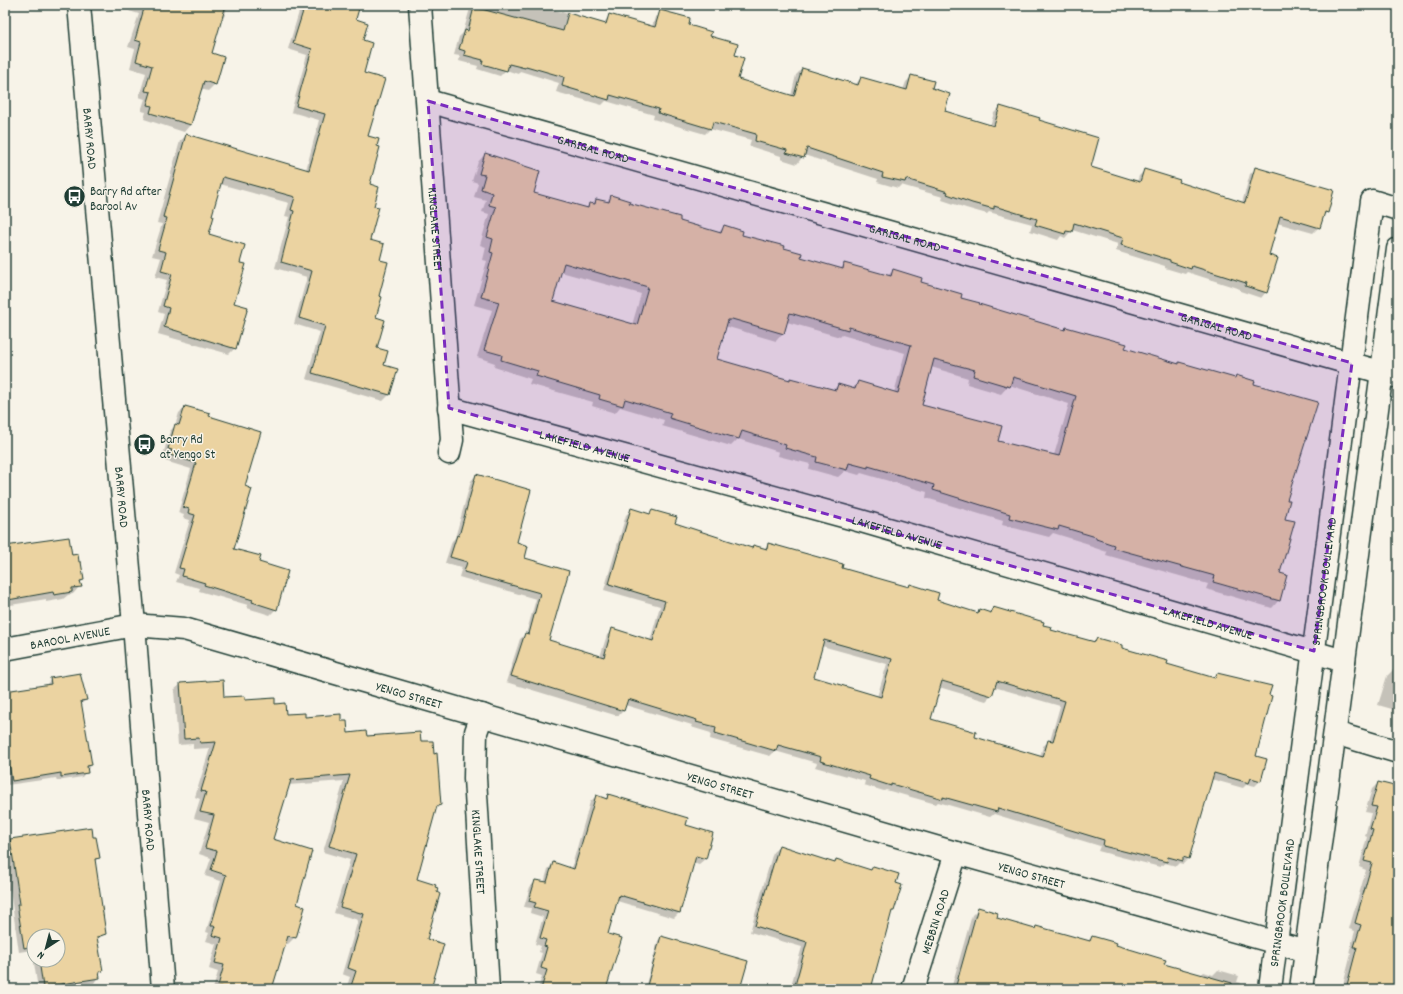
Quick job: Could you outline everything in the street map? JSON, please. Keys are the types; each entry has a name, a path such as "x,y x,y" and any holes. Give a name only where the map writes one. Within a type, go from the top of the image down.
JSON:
{"street":[{"name":"BARRY ROAD","path":"79,5 134,625 163,989"},
{"name":"KINGLAKE STREET","path":"420,5 452,440 449,453"},
{"name":"GARIGAL ROAD","path":"428,101 1390,375"},
{"name":"SPRINGBROOK BOULEVARD","path":"1270,989 1372,201 1398,209"},
{"path":"1302,989 1344,661 1390,375 1398,249"},
{"name":"LAKEFIELD AVENUE","path":"449,408 861,521 1314,651 1344,661"},
{"name":"BAROOL AVENUE","path":"5,649 134,625"},
{"name":"YENGO STREET","path":"134,625 184,629 956,853 1306,951"},
{"name":"KINGLAKE STREET","path":"482,715 476,732 475,778 488,989"},
{"path":"1335,733 1398,752"},
{"name":"MEBBIN ROAD","path":"913,989 956,853"}],"highlighted area":[{"path":"428,101 1352,363 1314,651 449,408"}],"building":[{"path":"145,5 226,5 212,53 224,57 216,85 204,81 191,125 150,113 152,106 147,105 151,92 145,91 152,66 136,61 141,42 135,40"},
{"path":"305,5 360,5 356,19 368,23 363,40 372,43 364,73 385,79 368,136 379,139 377,146 380,147 370,184 379,187 374,206 379,207 370,240 384,244 380,260 388,262 379,296 382,297 376,317 385,320 377,348 388,351 384,365 398,369 390,395 312,373 325,326 299,318 312,271 281,262 294,211 291,210 295,197 223,177 212,215 214,216 209,234 245,245 240,263 246,264 234,303 248,307 236,349 164,327 169,308 163,306 172,274 161,271 166,252 158,250 167,218 163,217 186,134 309,170 325,114 296,106 312,49 293,43"},
{"path":"474,7 563,31 568,13 606,24 609,14 655,27 660,10 690,18 689,25 712,32 710,36 738,44 735,55 744,58 738,79 794,96 802,68 858,85 861,77 907,90 911,75 934,81 932,88 950,94 945,111 994,126 1000,106 1040,118 1039,120 1099,138 1091,167 1140,182 1144,169 1245,203 1255,167 1334,190 1328,213 1325,212 1320,228 1280,216 1269,255 1278,258 1267,293 1245,286 1246,283 1192,266 1191,269 1170,262 1170,260 1121,245 1123,238 1074,223 1072,232 1066,231 1065,234 1035,225 1037,219 994,206 994,209 972,203 947,194 948,192 906,179 905,182 882,177 883,173 807,148 804,158 786,153 787,150 755,141 756,134 713,122 711,129 658,113 659,109 610,95 609,100 562,86 564,77 526,66 525,68 509,64 507,71 482,64 483,60 464,55 465,51 459,49 465,30 468,31"},
{"path":"485,153 540,171 534,193 588,208 589,203 595,204 596,199 609,202 611,195 630,201 629,203 680,217 680,221 721,233 724,225 743,231 742,235 785,246 784,248 802,253 801,257 843,269 844,263 891,276 893,269 922,278 921,282 962,294 961,298 980,303 979,304 1065,330 1066,327 1127,344 1125,348 1179,364 1179,362 1235,378 1236,375 1255,381 1254,384 1318,402 1287,500 1290,500 1285,519 1295,521 1280,573 1287,575 1280,601 1213,582 1215,576 1113,548 1114,545 1096,539 1096,537 1059,526 1058,530 1009,518 1010,514 933,490 934,485 868,466 868,468 849,463 847,470 816,462 817,457 785,448 786,445 742,431 739,439 669,418 671,413 625,399 623,406 599,399 600,395 536,376 538,371 501,360 502,355 484,350 499,302 481,297 493,253 490,252 493,239 487,237 496,207 489,205 492,193 481,189 485,175 479,174","holes":["564,263 648,287 637,325 553,301","790,313 848,330 849,327 911,345 898,393 858,381 855,389 838,384 836,390 790,378 790,380 717,359 728,320 732,319 784,334","934,359 975,370 973,376 1010,387 1013,377 1076,396 1059,456 998,441 1002,426 922,405"]},
{"path":"185,406 210,413 209,416 261,432 245,486 252,489 234,549 261,556 259,562 288,571 277,610 252,602 253,600 204,585 205,583 182,576 184,569 179,568 195,515 188,513 189,509 183,507 196,463 170,455 172,450 168,449 175,424 179,425"},
{"path":"476,474 531,490 517,542 528,546 525,558 569,571 549,640 604,657 612,628 653,641 665,601 609,584 631,508 650,514 652,510 677,517 675,523 752,548 753,545 767,549 768,543 843,564 842,568 909,587 910,584 939,593 937,600 978,613 979,609 991,613 993,607 1044,622 1043,625 1052,627 1051,630 1095,642 1097,638 1122,645 1122,648 1168,661 1167,664 1215,678 1217,673 1272,686 1269,695 1272,696 1256,756 1267,759 1261,781 1251,778 1249,783 1214,773 1189,859 1183,857 1183,861 1168,857 1167,862 1103,846 1104,840 998,808 997,812 943,797 943,799 891,784 891,786 869,779 870,776 820,761 821,757 778,745 776,751 715,733 716,727 696,722 697,720 628,699 624,711 511,676 525,633 529,634 540,593 464,572 467,562 450,557 457,535 459,536","holes":["824,640 892,659 881,697 814,677","942,681 992,696 997,681 1065,701 1053,741 1048,740 1043,757 975,737 976,732 931,719"]},
{"path":"69,537 72,555 78,554 79,562 81,562 84,580 80,581 82,587 72,588 72,592 54,595 53,592 8,600 5,583 5,546"},
{"path":"80,673 87,700 81,701 92,765 87,766 88,773 61,777 61,773 12,781 6,748 9,747 5,725 5,691 51,684 50,678"},
{"path":"223,680 224,697 245,696 245,700 275,698 275,704 285,703 286,714 305,713 305,717 341,714 341,721 347,721 348,733 366,731 367,736 420,732 421,741 433,741 434,754 437,753 441,805 437,806 417,879 436,885 435,887 438,888 437,892 440,894 427,939 444,944 431,989 350,989 356,971 348,968 364,914 340,907 356,854 329,846 350,775 291,780 273,839 312,851 297,904 305,907 296,938 288,936 272,989 229,989 218,986 224,965 215,963 222,938 212,935 215,926 211,926 226,875 211,870 217,851 205,848 214,815 200,812 206,792 201,791 216,742 200,743 199,738 184,739 180,683"},
{"path":"1378,782 1398,787 1398,989 1362,989 1347,985 1357,947 1354,947 1361,925 1355,923 1372,863 1364,861 1373,830 1370,829 1377,807 1371,806"},
{"path":"608,794 688,818 686,825 713,833 706,859 696,856 680,913 619,895 608,934 622,938 606,989 541,989 547,970 541,968 547,947 544,946 546,940 540,938 548,911 534,907 536,903 529,901 535,880 547,882 553,862 574,869 596,795 607,799"},
{"path":"92,827 93,837 96,837 100,858 95,859 106,934 97,937 103,971 99,972 100,978 43,987 40,968 66,968 66,928 26,928 26,948 24,948 17,904 20,904 10,839"},
{"path":"779,845 835,863 836,859 871,870 873,866 899,874 896,883 902,885 894,911 892,911 871,989 794,989 807,942 755,926"},
{"path":"978,907 998,913 997,918 1035,929 1036,926 1090,941 1092,936 1117,943 1116,945 1166,960 1164,964 1232,983 1231,989 955,989"},
{"path":"661,936 748,961 740,989 646,989"}],"place":[{"name":"Barry Rd after Barool Av","path":"75,197"},
{"name":"Barry Rd at Yengo St","path":"144,445"}]}
